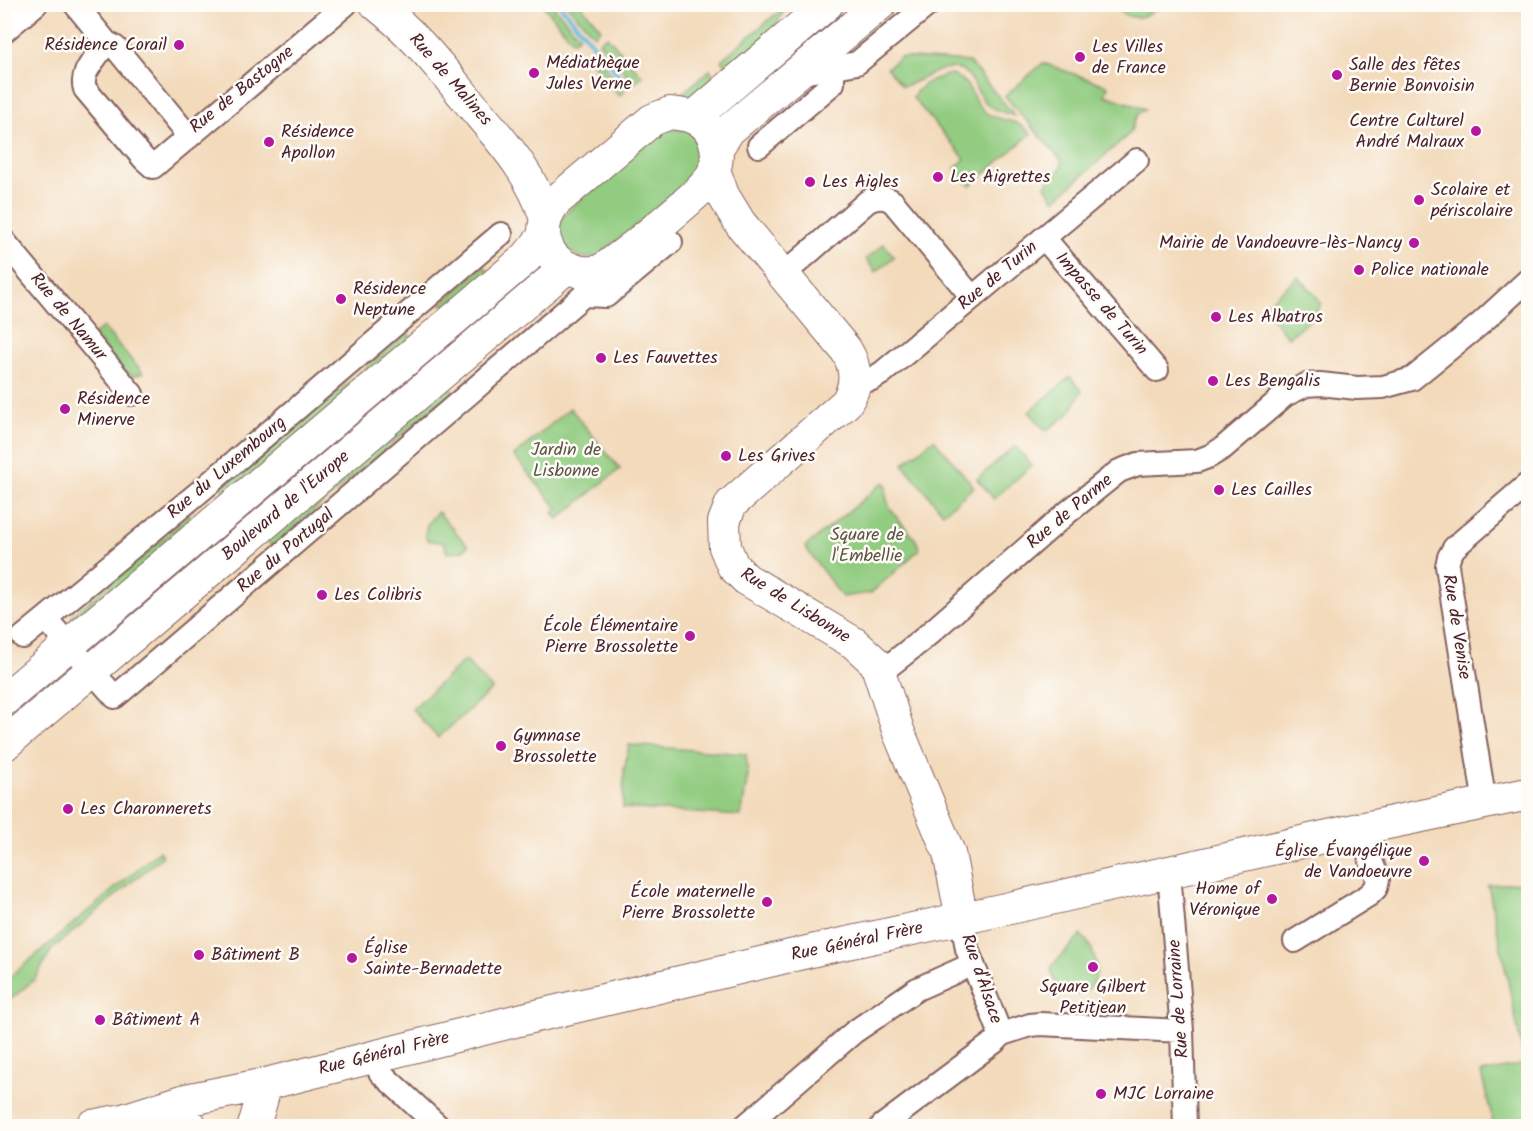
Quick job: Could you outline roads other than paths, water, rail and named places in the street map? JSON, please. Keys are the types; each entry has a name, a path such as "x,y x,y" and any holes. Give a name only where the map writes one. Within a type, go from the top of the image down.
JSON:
{"street":[{"path":"4,31 36,4"},
{"name":"Rue de Bastogne","path":"75,4 106,42 115,47 189,137 346,4"},
{"name":"Rue de Malines","path":"376,4 410,32 518,160 536,190 545,227"},
{"path":"827,4 693,117 708,130 723,195 740,223 846,350 854,369 855,384"},
{"path":"545,227 547,248 555,259 578,271 601,270 675,211 709,180 715,159 729,130 880,4"},
{"path":"797,74 857,63 930,4"},
{"path":"106,42 101,52 84,72 82,81 85,89 144,159 153,166 189,137"},
{"path":"759,146 833,83 833,68"},
{"name":"Boulevard de l'Europe","path":"4,700 526,258 545,227 550,208 586,175 652,120 670,113 693,117"},
{"path":"518,160 558,172 586,175"},
{"name":"Rue de Turin","path":"855,384 882,373 1137,160"},
{"path":"783,274 868,201 881,197 888,198 972,297"},
{"path":"675,211 740,223"},
{"name":"Rue du Luxembourg","path":"23,638 501,234"},
{"name":"Impasse de Turin","path":"1044,238 1157,370"},
{"name":"Rue de Namur","path":"4,241 132,394"},
{"name":"Rue du Portugal","path":"91,671 115,697 584,294 606,296 671,242"},
{"name":"Boulevard de l'Europe","path":"4,745 567,267"},
{"name":"Rue de Parme","path":"880,674 1119,471 1138,464 1188,462 1210,456 1223,448 1285,395 1306,386 1320,384 1357,388 1383,387 1412,379 1479,325 1528,280"},
{"path":"407,315 456,318"},
{"path":"482,340 476,368 484,382"},
{"name":"Rue de Lisbonne","path":"855,384 846,403 731,504 724,522 723,538 728,558 738,572 757,586 854,643 876,663 899,733 949,854 962,919"},
{"name":"Rue de Venise","path":"1485,804 1448,573 1449,557 1454,548 1528,484"},
{"path":"46,619 91,671"},
{"name":"Rue Général Frère","path":"123,1120 179,1102 266,1084 374,1055 824,948 1359,829 1528,794"},
{"path":"1295,941 1369,895 1376,888 1378,879 1359,829"},
{"name":"Rue de Lorraine","path":"1169,872 1182,1031 1185,1126"},
{"name":"Rue d'Alsace","path":"882,1126 992,1045 999,1035 997,1024 967,949 962,919"},
{"path":"745,1126 854,1032 917,989 973,964"},
{"path":"999,1035 1024,1026 1040,1024 1182,1031"},
{"path":"374,1055 380,1072 438,1126"},
{"path":"254,1126 266,1084"},
{"path":"202,1126 234,1091"},
{"path":"92,1126 123,1120 153,1118 182,1122 190,1126"}],"waterway":[{"path":"559,4 624,81"}],"place":[{"name":"Résidence Corail","path":"179,45"},
{"name":"Les Villes de France","path":"1080,57"},
{"name":"Médiathèque Jules Verne","path":"534,73"},
{"name":"Salle des fêtes Bernie Bonvoisin","path":"1337,75"},
{"name":"Centre Culturel André Malraux","path":"1476,131"},
{"name":"Résidence Apollon","path":"269,142"},
{"name":"Les Aigrettes","path":"938,177"},
{"name":"Les Aigles","path":"810,182"},
{"name":"Scolaire et périscolaire","path":"1419,200"},
{"name":"Mairie de Vandoeuvre-lès-Nancy","path":"1414,243"},
{"name":"Police nationale","path":"1359,270"},
{"name":"Résidence Neptune","path":"341,299"},
{"name":"Les Albatros","path":"1216,317"},
{"name":"Les Fauvettes","path":"601,358"},
{"name":"Les Bengalis","path":"1213,381"},
{"name":"Résidence Minerve","path":"65,409"},
{"name":"Les Grives","path":"726,456"},
{"name":"Les Cailles","path":"1219,490"},
{"name":"Les Colibris","path":"322,595"},
{"name":"École Élémentaire Pierre Brossolette","path":"690,636"},
{"name":"Gymnase Brossolette","path":"501,746"},
{"name":"Les Charonnerets","path":"68,809"},
{"name":"Église Évangélique de Vandoeuvre","path":"1424,861"},
{"name":"Home of Véronique","path":"1272,899"},
{"name":"École maternelle Pierre Brossolette","path":"767,902"},
{"name":"Bâtiment B","path":"199,955"},
{"name":"Église Sainte-Bernadette","path":"352,958"},
{"name":"Square Gilbert Petitjean","path":"1093,967"},
{"name":"Bâtiment A","path":"100,1020"},
{"name":"MJC Lorraine","path":"1101,1094"}],"park label":[{"name":"Jardin de Lisbonne","path":"566,460"},
{"name":"Square de l'Embellie","path":"867,545"}]}
